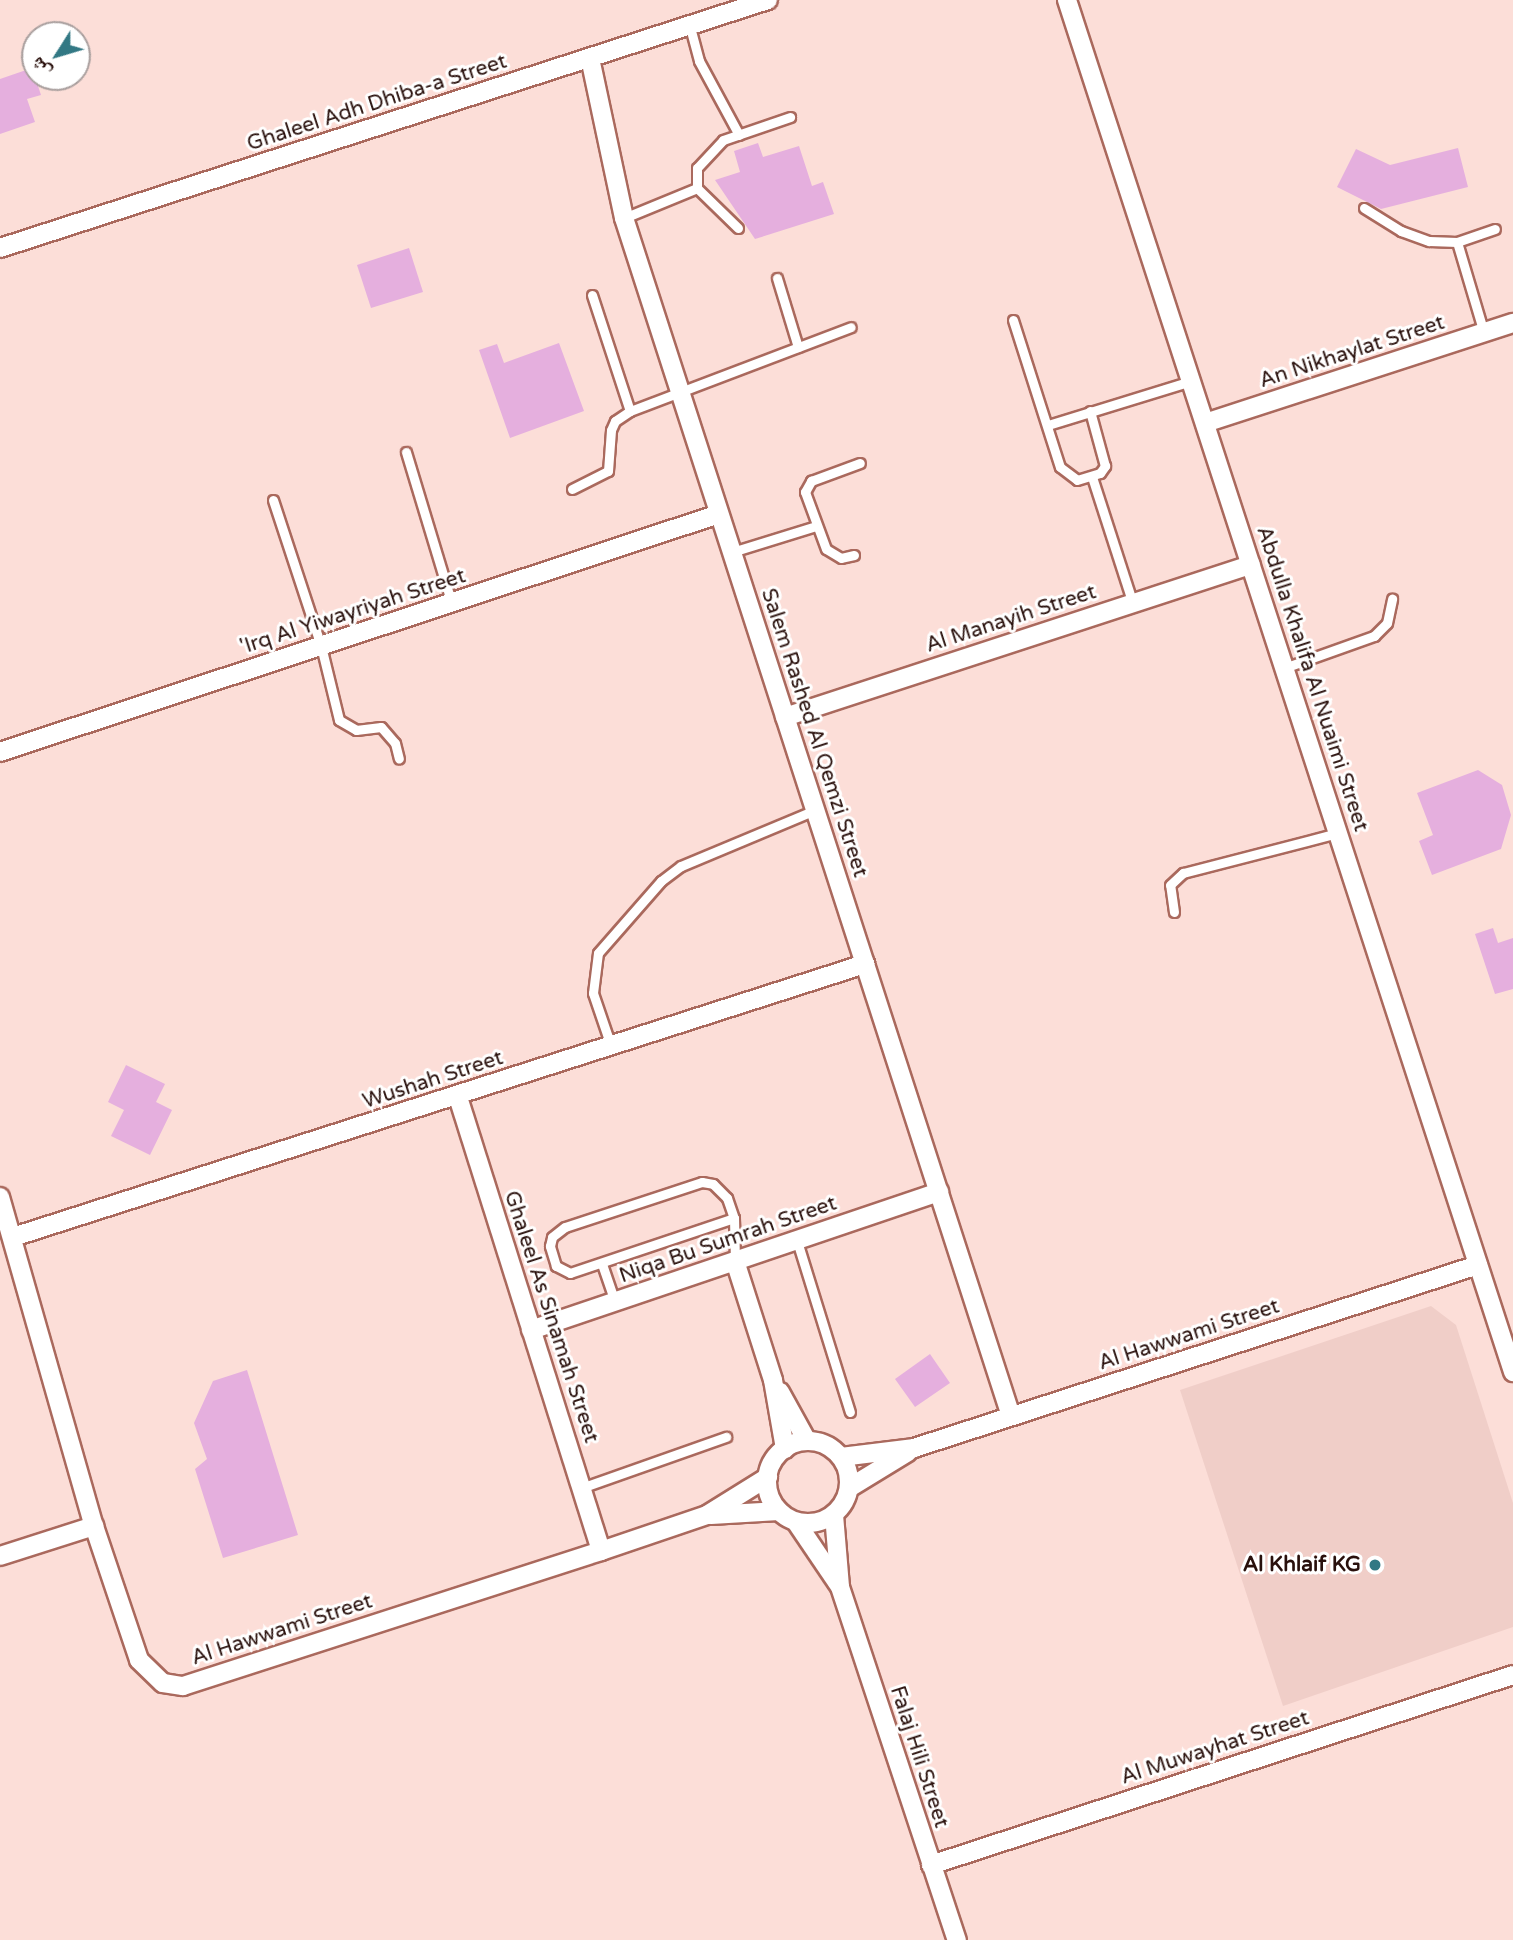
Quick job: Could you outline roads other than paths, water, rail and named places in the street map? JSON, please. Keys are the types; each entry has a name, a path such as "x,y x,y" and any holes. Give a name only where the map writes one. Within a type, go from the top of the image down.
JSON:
{"street":[{"name":"Ghaleel Adh Dhiba-a Street","path":"0,247 690,27 733,6 768,0"},
{"name":"Abdulla Khalifa Al Nuaimi Street","path":"1067,0 1513,1372"},
{"name":"Salem Rashed Al Qemzi Street","path":"590,58 624,218 1011,1416"},
{"name":"An Nikhaylat Street","path":"1205,424 1513,323"},
{"name":"'Irq Al Yiwayriyah Street","path":"0,752 452,604 719,513"},
{"name":"Al Manayih Street","path":"785,717 1251,565"},
{"name":"Wushah Street","path":"13,1237 457,1097 864,964"},
{"name":"Ghaleel As Sinamah Street","path":"457,1097 601,1551"},
{"name":"Niqa Bu Sumrah Street","path":"531,1330 939,1192"},
{"name":"Al Hawwami Street","path":"0,1197 94,1526 139,1660 153,1678 183,1686 601,1551 707,1515 768,1477"},
{"path":"735,1261 774,1380 785,1449"},
{"name":"Al Hawwami Street","path":"841,1457 914,1448 1478,1265"},
{"path":"774,1380 807,1441"},
{"path":"807,1441 826,1445 841,1457 848,1472 849,1488 834,1515 810,1524 796,1522 779,1511 771,1501 768,1477 773,1461 785,1449 807,1441"},
{"name":"Al Hawwami Street","path":"849,1488 914,1448"},
{"name":"Al Hawwami Street","path":"707,1515 779,1511"},
{"name":"Falaj Hili Street","path":"834,1515 840,1587 957,1940"},
{"name":"Falaj Hili Street","path":"796,1522 840,1587"},
{"path":"0,1556 94,1526"},
{"name":"Al Muwayhat Street","path":"931,1865 1513,1675"}],"lane":[{"path":"690,27 699,61 739,135"},
{"path":"738,228 697,188 697,168 708,151 739,135 790,117"},
{"path":"624,218 697,188"},
{"path":"1364,208 1414,237 1457,242 1495,229"},
{"path":"1457,242 1484,333"},
{"path":"776,278 798,348"},
{"path":"592,295 630,411"},
{"path":"1013,320 1067,476 1092,477 1105,466 1090,411"},
{"path":"572,489 607,471 611,430 615,421 630,411 851,327"},
{"path":"1048,425 1191,382"},
{"path":"406,452 452,604"},
{"path":"854,555 833,556 816,526 807,487 860,463"},
{"path":"1092,477 1133,604"},
{"path":"273,500 321,646 339,720 356,730 381,727 395,743 399,759"},
{"path":"732,552 816,526"},
{"path":"1284,668 1374,636 1387,623 1392,599"},
{"path":"611,1046 593,993 598,953 661,881 681,866 815,810"},
{"path":"1174,912 1170,885 1183,873 1338,833"},
{"path":"734,1218 602,1264 563,1272 550,1245 552,1237 565,1227 702,1182 723,1190 734,1218 735,1261"},
{"path":"797,1241 850,1412"},
{"path":"602,1264 615,1302"},
{"path":"581,1488 726,1437"}],"place":[{"name":"Al Khlaif KG","path":"1375,1565"}]}
